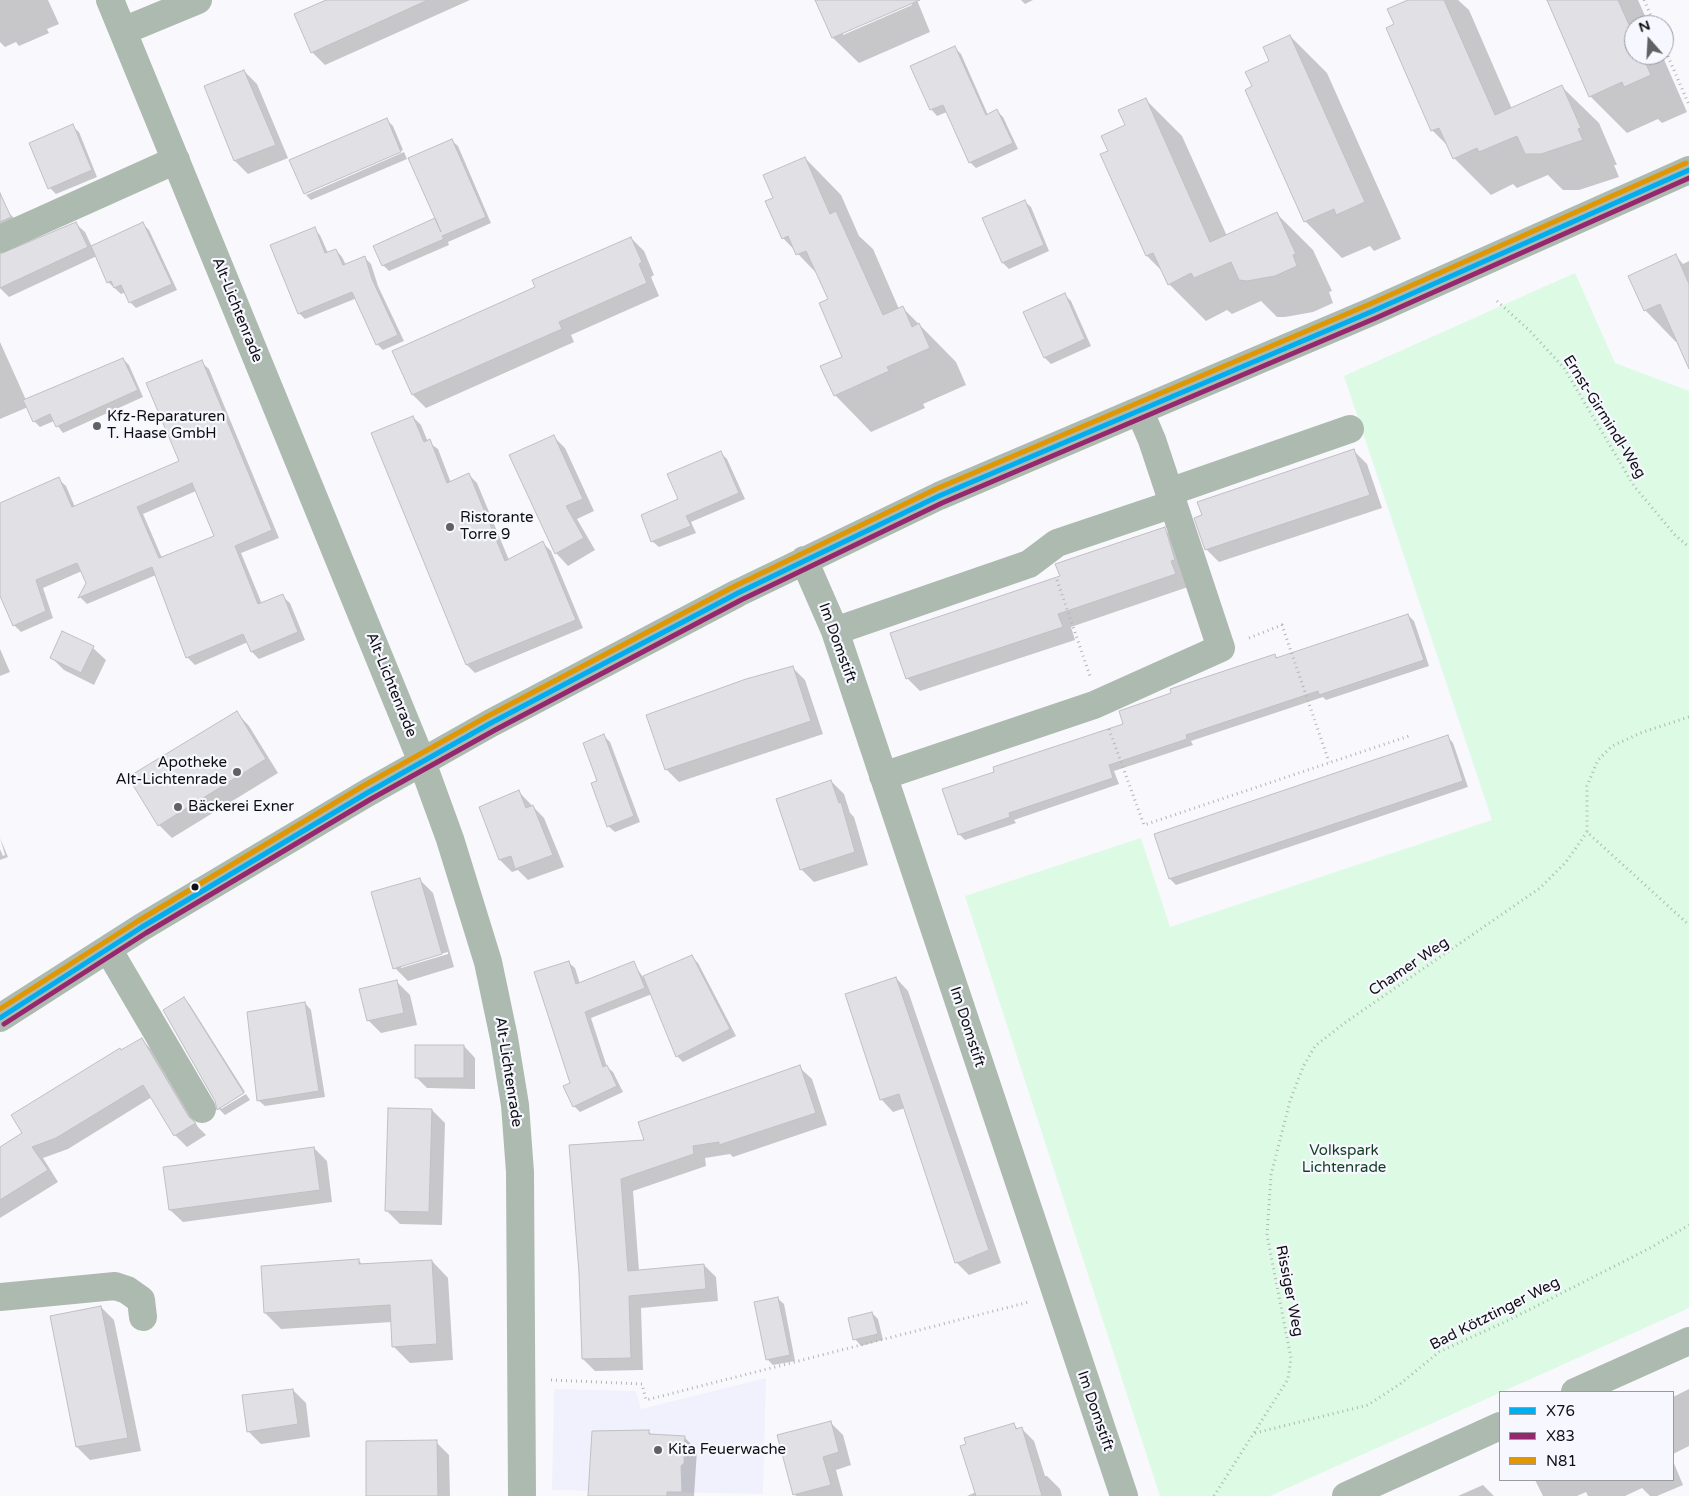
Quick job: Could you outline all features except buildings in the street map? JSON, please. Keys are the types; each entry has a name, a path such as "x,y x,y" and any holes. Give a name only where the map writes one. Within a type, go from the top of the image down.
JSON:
{"street":[{"name":"Alt-Lichtenrade","path":"110,0 422,762 450,839 488,962 504,1038 515,1105 522,1234 522,1496"},
{"path":"123,31 198,0"},
{"path":"0,239 176,160"},
{"path":"0,1018 212,885 422,762 594,667 804,560 939,496 1364,315 1689,170"},
{"path":"883,776 1100,703 1222,648 1140,412"},
{"path":"835,631 1029,564 1057,543 1350,429"},
{"name":"Im Domstift","path":"804,560 835,631 1124,1496"},
{"path":"108,949 202,1109"},
{"path":"0,1297 115,1286 127,1290 141,1300 143,1317"},
{"path":"1577,1391 1689,1341"},
{"path":"1346,1496 1499,1426"}],"path":[{"path":"1644,0 1651,15"},
{"path":"1672,65 1689,105"},
{"name":"Ernst-Girmindl-Weg","path":"1498,301 1530,331 1564,368 1634,486 1675,535 1689,547"},
{"path":"1047,551 1144,825 1412,735"},
{"path":"1222,648 1282,625 1329,762"},
{"path":"1689,718 1643,732 1612,746 1598,760 1587,786 1587,832 1689,925"},
{"name":"Chamer Weg","path":"1280,1144 1290,1102 1303,1067 1315,1046 1540,888 1566,862 1587,832"},
{"name":"Rissiger Weg","path":"1214,1496 1288,1379 1291,1358 1266,1235 1272,1175 1280,1144"},
{"name":"Bad Kötztinger Weg","path":"1255,1433 1368,1405 1400,1384 1439,1352 1526,1311 1650,1248 1689,1225"},
{"path":"544,1380 642,1384 646,1400 1034,1300"}],"shaded area":[{"name":"Kita Feuerwache","path":"766,1378 763,1494 552,1490 554,1389 636,1391 641,1409"}],"green space":[{"name":"Volkspark Lichtenrade","path":"1575,273 1615,363 1689,391 1689,1308 1504,1391 1499,1391 1499,1393 1270,1496 1160,1496 965,896 1141,838 1170,927 1492,820 1344,376"}],"transit line":[{"name":"N81","path":"0,1009 138,921 363,786 488,716 735,586 936,489 1370,304 1686,163"},
{"name":"X76","path":"0,1018 142,927 367,793 491,723 738,593 939,496 1373,311 1689,170"},
{"name":"X83","path":"4,1024 146,933 371,799 495,730 741,600 942,503 1376,318 1689,178"}],"place":[{"name":"Kfz-Reparaturen T. Haase GmbH","path":"97,426"},
{"name":"Ristorante Torre 9","path":"450,527"},
{"name":"Apotheke Alt-Lichtenrade","path":"237,772"},
{"name":"Bäckerei Exner","path":"178,807"},
{"name":"Kita Feuerwache","path":"658,1450"}]}
